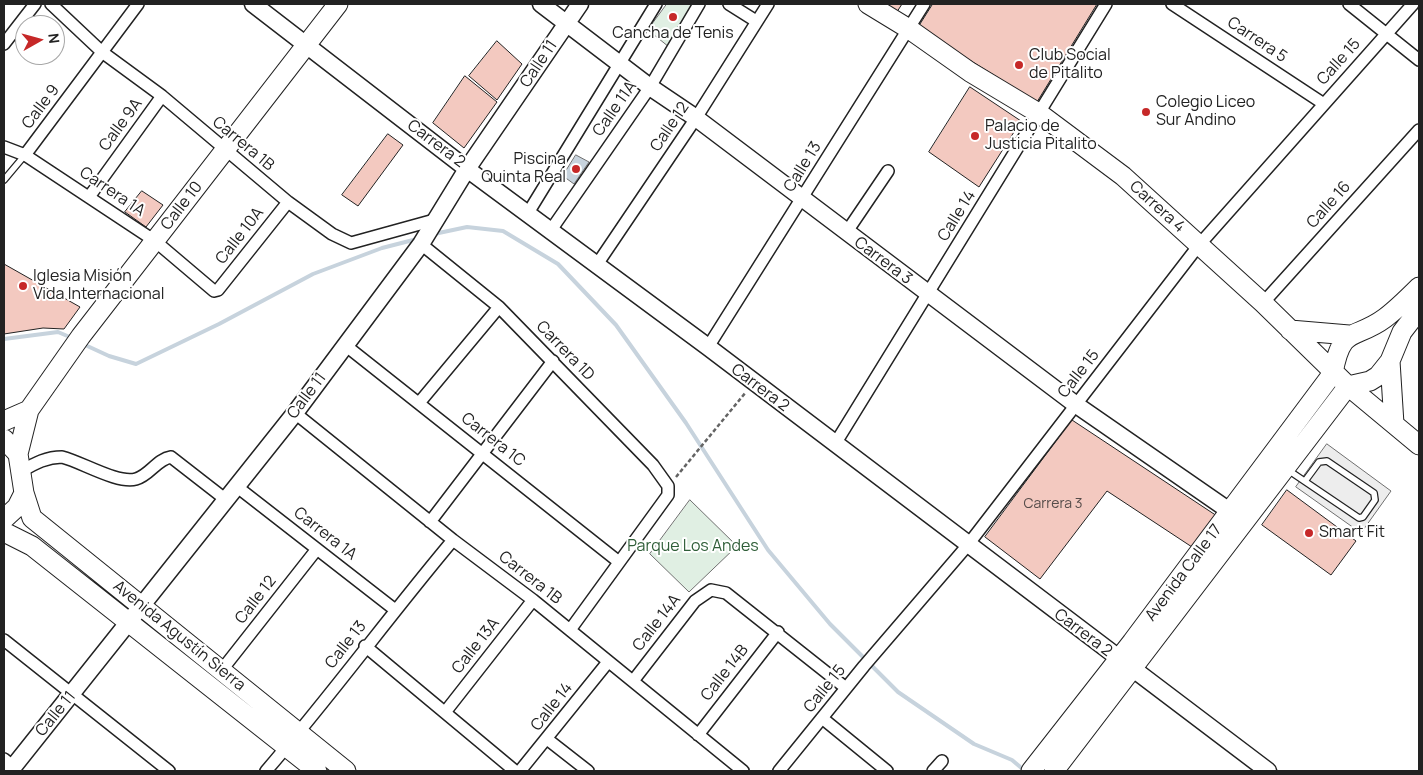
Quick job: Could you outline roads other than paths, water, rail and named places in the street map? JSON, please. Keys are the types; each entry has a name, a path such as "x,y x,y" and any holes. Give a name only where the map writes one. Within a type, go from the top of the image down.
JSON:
{"main road":[{"name":"Carrera 2","path":"253,4 467,169 708,347 967,546 1268,771"},
{"name":"Calle 10","path":"29,410 78,341 154,241 338,4"},
{"name":"Carrera 3","path":"541,4 650,87 696,118 1075,404 1231,512"},
{"name":"Calle 11","path":"9,766 72,694 130,622 225,499 295,413 346,345 436,222 467,169 580,4"},
{"name":"Carrera 4","path":"868,4 909,29 970,72 1040,114 1123,176 1263,303 1333,373 1419,444"},
{"path":"1290,330 1349,335 1384,320 1419,287"},
{"path":"1348,386 1378,376 1390,361 1402,332 1419,310"},
{"path":"1333,373 1338,350 1349,335"},
{"path":"1390,361 1394,424"},
{"name":"Avenida Calle 17","path":"1054,771 1231,512 1333,373"},
{"name":"Avenida Calle 17","path":"1032,770 1126,665 1348,386"},
{"path":"4,422 29,410"},
{"name":"Avenida Agustín Sierra","path":"29,410 20,462 24,493 32,518 221,670 293,740 317,771"},
{"path":"4,439 20,462"},
{"path":"4,519 17,507 24,493"},
{"name":"Avenida Agustín Sierra","path":"4,532 32,546 130,622 293,740 346,771"}],"street":[{"path":"4,44 35,4"},
{"name":"Carrera 1B","path":"51,4 102,52 162,96 288,202 332,234 350,243 436,222"},
{"name":"Calle 9","path":"25,155 138,4"},
{"name":"Calle 11A","path":"528,214 656,4"},
{"name":"Calle 11A","path":"551,230 650,87 699,4"},
{"path":"729,4 756,22"},
{"name":"Calle 12","path":"596,266 696,118 768,4"},
{"name":"Calle 13","path":"708,347 924,4"},
{"name":"Calle 14","path":"835,444 1106,4"},
{"name":"Carrera 5","path":"1172,4 1191,8 1324,104"},
{"path":"1349,4 1419,60"},
{"name":"Calle 15","path":"779,771 864,666 967,546 1199,245 1413,4"},
{"name":"Calle 9A","path":"89,196 162,96"},
{"name":"Calle 16","path":"1263,303 1419,130"},
{"name":"Carrera 1A","path":"4,147 25,155 89,196 154,241 211,290 218,290"},
{"path":"846,233 888,172"},
{"name":"Calle 10A","path":"218,290 288,202"},
{"name":"Carrera 1D","path":"422,241 499,307 652,465 668,490 619,562"},
{"path":"419,403 499,307"},
{"name":"Carrera 1C","path":"346,345 619,562"},
{"path":"430,522 553,362"},
{"name":"Carrera 1B","path":"295,413 452,540 533,600 743,771"},
{"path":"20,462 35,463 53,457 62,457 124,480 136,479 148,473 165,458 171,457 225,499"},
{"name":"Carrera 1A","path":"236,486 394,609"},
{"name":"Calle 13","path":"266,771 293,740 394,609 452,540"},
{"name":"Calle 12","path":"221,670 317,549"},
{"path":"570,630 619,562"},
{"name":"Calle 14A","path":"633,680 695,601 710,590 726,593 778,632"},
{"name":"Calle 13A","path":"446,712 533,600"},
{"path":"778,632 846,688"},
{"name":"Calle 14B","path":"698,735 778,632"},
{"path":"4,640 169,771"},
{"path":"365,646 515,771"},
{"name":"Calle 14","path":"520,771 608,662"},
{"path":"822,718 887,771"},
{"path":"547,739 588,771"},
{"path":"933,771 942,761"}],"lane":[{"name":"Calle 9","path":"4,180 25,155"},
{"path":"1284,467 1359,518 1363,517 1375,500 1374,493 1327,461 1319,462 1305,481"}],"waterway":[{"path":"434,234 467,227 503,231 558,264 616,325 686,423 768,550 830,624 898,692 974,744 1012,760 1025,771"},
{"path":"83,344 109,356 136,364 219,324 313,274 382,248 417,239"},
{"path":"4,339 58,332 72,338"}],"place":[{"name":"Cancha de Tenis","path":"673,17"},
{"name":"Club Social de Pitalito","path":"1019,65"},
{"name":"Colegio Liceo Sur Andino","path":"1146,112"},
{"name":"Palacio de Justicia Pitalito","path":"975,136"},
{"name":"Piscina Quinta Real","path":"576,169"},
{"name":"Iglesia Misión Vida Internacional","path":"23,286"},
{"name":"Smart Fit","path":"1309,533"}],"park label":[{"name":"Parque Los Andes","path":"693,547"}]}
